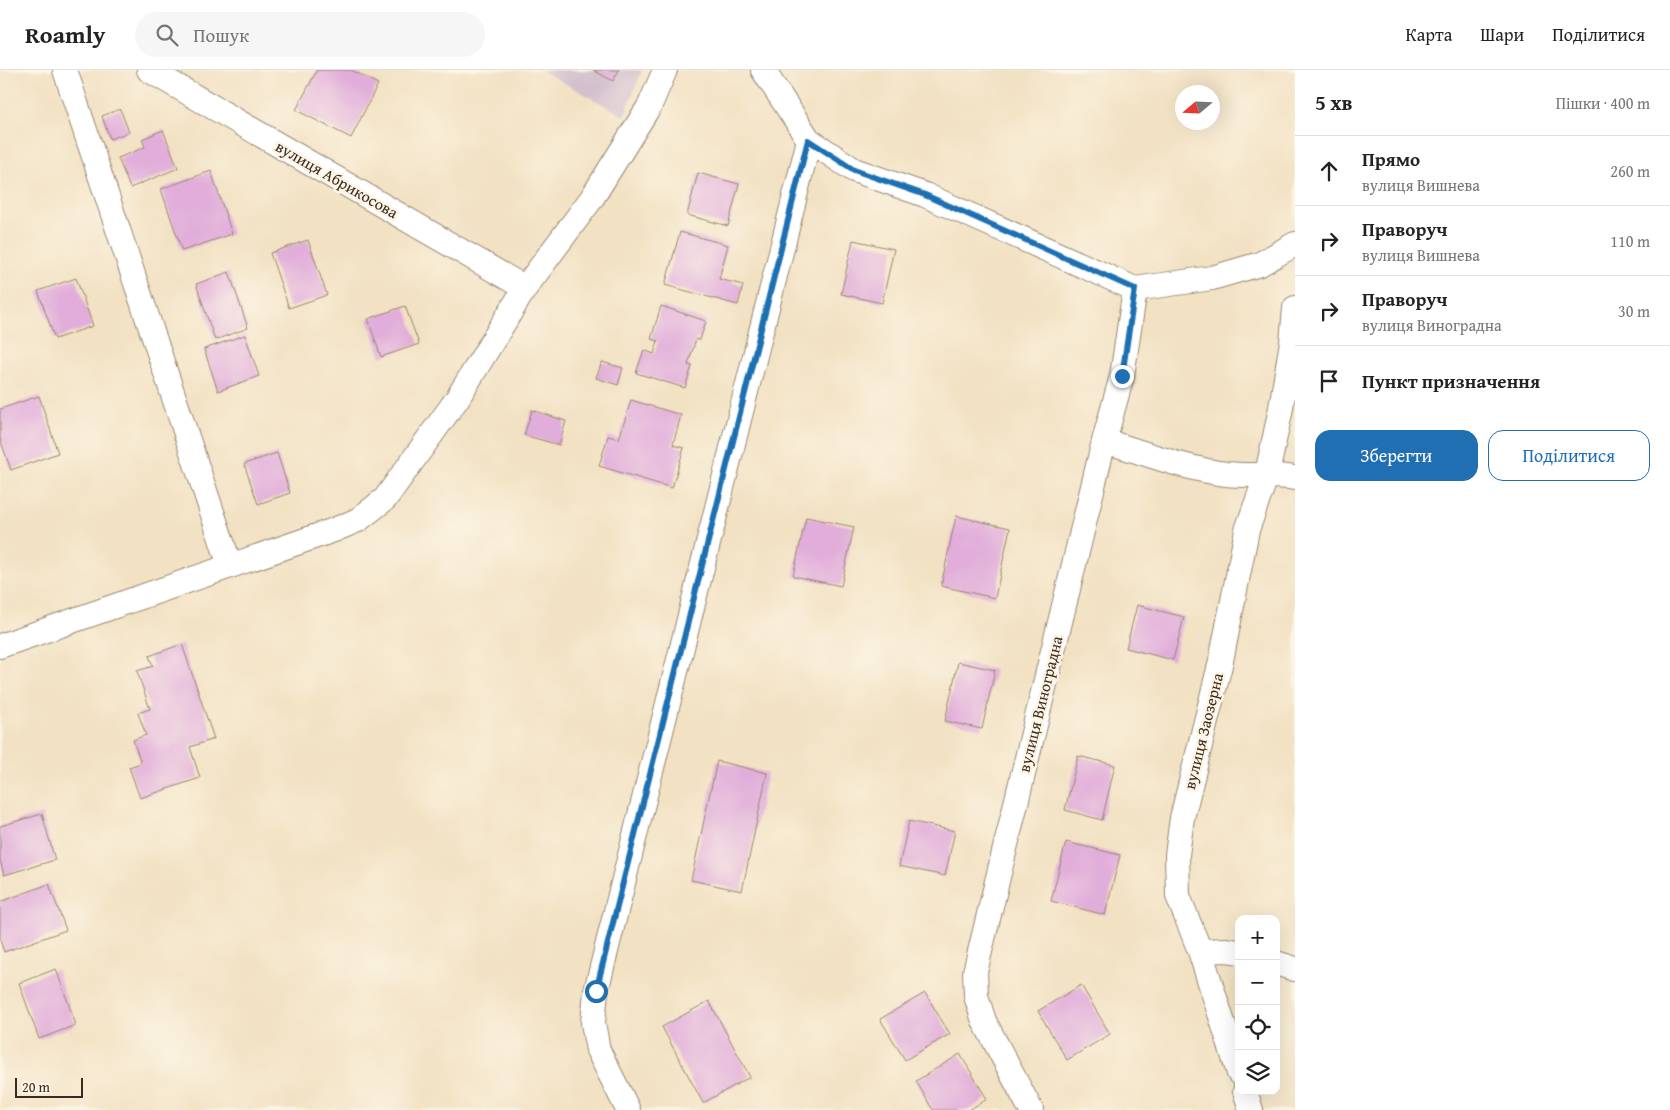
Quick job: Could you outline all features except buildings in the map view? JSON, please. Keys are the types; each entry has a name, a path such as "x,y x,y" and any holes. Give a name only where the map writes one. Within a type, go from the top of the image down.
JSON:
{"street":[{"path":"65,70 230,566"},
{"name":"вулиця Абрикосова","path":"149,70 525,288"},
{"path":"0,646 358,520 385,499 456,399 525,288 592,198 650,105 665,70"},
{"path":"763,70 808,140 854,170 925,195 1135,289 1212,278 1260,264 1295,244"},
{"path":"628,1110 598,1050 593,1023 596,991 808,140"},
{"name":"вулиця Виноградна","path":"1031,1110 984,1020 976,996 975,972 1104,441 1122,376 1135,289"},
{"name":"вулиця Заозерна","path":"1235,1060 1200,951 1178,896 1177,855 1191,780 1221,662 1247,530 1267,474 1285,387 1295,308"},
{"path":"1104,441 1185,465 1226,474 1267,474 1295,478"},
{"path":"1200,951 1235,951"},
{"path":"1280,964 1295,969"},
{"path":"1246,1095 1251,1110"}],"shaded area":[{"path":"541,70 642,70 624,116"}],"route":[{"path":"596,991 808,140 854,170 925,195 1135,289 1122,376"}]}
